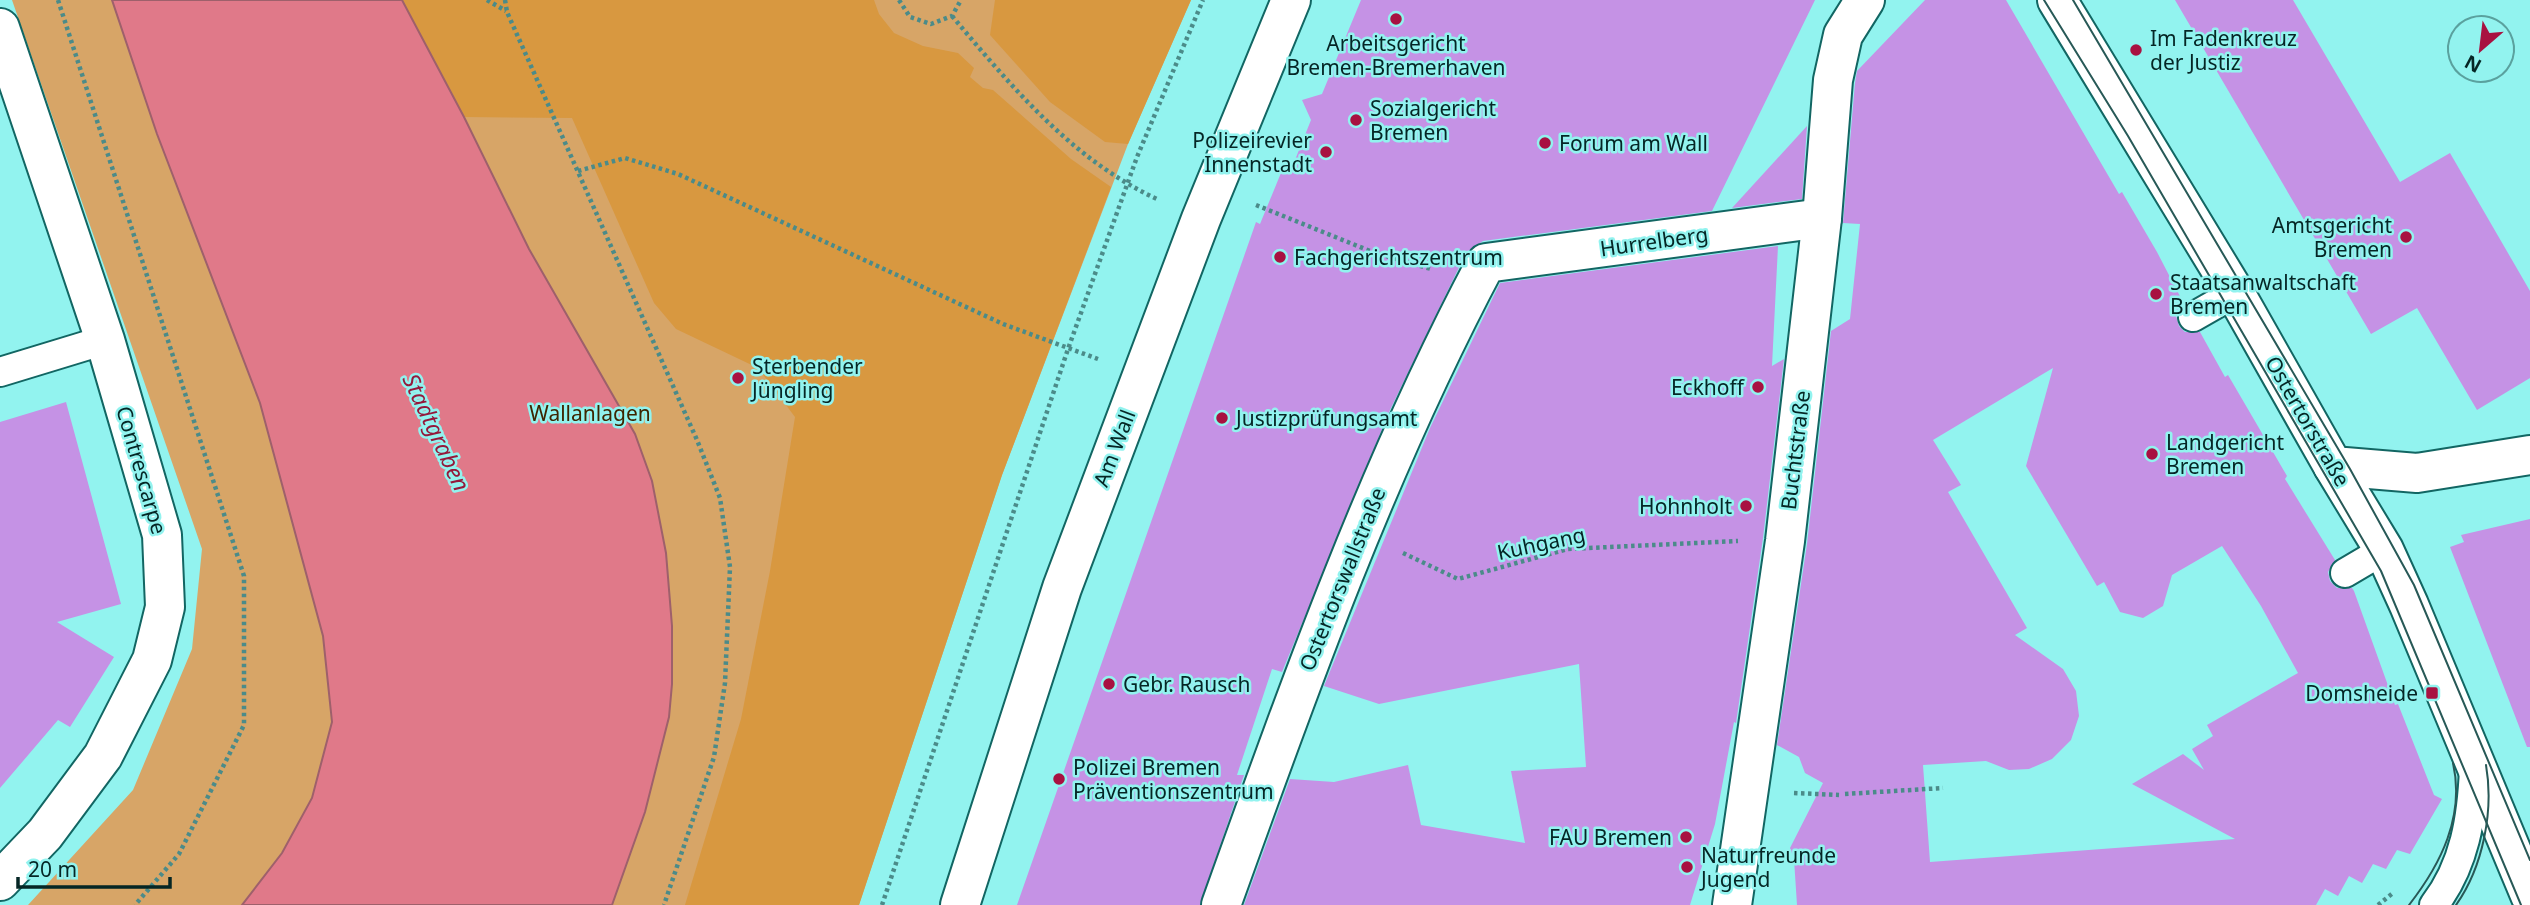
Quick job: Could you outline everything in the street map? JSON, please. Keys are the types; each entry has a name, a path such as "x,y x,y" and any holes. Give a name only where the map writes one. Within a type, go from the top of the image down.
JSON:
{"street":[{"name":"Am Wall","path":"960,905 1062,587 1201,219 1291,0"},
{"name":"Buchtstraße","path":"1732,905 1785,541 1822,218 1833,80 1843,35 1864,0"},
{"name":"Ostertorstraße","path":"2057,0 2235,293 2384,551 2524,879"},
{"name":"Contrescarpe","path":"0,28 105,340 162,535 165,607 152,660 103,756 45,834 0,881"},
{"name":"Hurrelberg","path":"1481,272 1822,218"},
{"name":"Ostertorswallstraße","path":"1222,905 1293,703 1359,531 1481,272"},
{"path":"2333,466 2417,473 2530,455"}],"lane":[{"path":"2193,317 2235,293"},
{"path":"0,372 105,340"},
{"path":"2345,573 2384,551"},
{"path":"2434,905 2446,890 2464,847 2473,803 2474,762"}],"path":[{"path":"487,0 507,12"},
{"path":"505,0 507,12 697,440 720,498 730,567 726,682 714,757 664,905"},
{"path":"899,0 903,10 920,22 942,22 951,16 961,0"},
{"path":"882,905 1068,349 1127,185 1203,0"},
{"path":"951,16 1010,85 1071,144 1127,185 1201,219"},
{"path":"579,171 625,158 678,174 1003,324 1141,376"},
{"path":"1278,214 1374,253 1481,272"},
{"name":"Kuhgang","path":"1359,531 1458,579 1568,549 1710,540 1785,541"},
{"path":"1845,794 1943,788"}],"green space":[{"name":"Wallanlagen","path":"12,0 1191,0 1128,144 1002,475 859,905 28,905 133,790 192,649 202,549"}],"shaded area":[{"path":"402,0 874,0 879,14 894,33 923,46 958,53 974,68 970,77 983,88 993,90 1071,159 1111,187 1002,475 859,905 685,905 741,719 770,571 795,417 758,368 676,329 654,303 572,118 464,117"},
{"path":"995,0 1191,0 1128,144 1105,142 1050,102 990,35"}],"water":[{"name":"Stadtgraben","path":"112,0 402,0 529,249 635,434 652,481 666,553 672,626 669,717 645,812 612,905 242,905 282,853 312,798 332,722 323,636 260,403 157,134"}],"building":[{"path":"1361,0 1815,0 1712,211 1483,241 1466,253 1390,410 1282,672 1272,669 1237,775 1244,775 1200,905 1017,905 1256,222 1260,224 1283,168 1293,165 1311,120 1302,100 1322,94"},
{"name":"Landgericht Bremen","path":"1925,0 2006,0 2119,194 2122,192 2157,252 2184,304 2176,316 2179,326 2185,332 2200,332 2225,377 2228,375 2287,476 2285,479 2335,560 2328,572 2330,581 2337,588 2352,588 2354,591 2395,705 2398,704 2434,795 2442,799 2410,854 2397,850 2386,869 2373,864 2362,883 2349,876 2338,896 2325,889 2316,905 1797,905 1794,859 1790,848 1823,783 1805,773 1799,757 1777,745 1807,544 1831,331 1850,319 1860,224 1843,223 1857,71","holes":["2053,368 2026,466 2097,586 2104,582 2120,612 2143,618 2163,606 2172,575 2222,546 2261,606 2298,673 2207,725 2213,736 2192,749 2204,770 2183,754 2132,784 2235,839 1930,862 1923,765 1986,761 2009,770 2029,769 2052,759 2071,740 2079,716 2076,691 2063,669 2015,635 2027,628 1948,492 1961,485 1933,440"]},
{"name":"Amtsgericht Bremen","path":"2175,0 2293,0 2400,182 2450,153 2530,291 2530,378 2477,410 2417,308 2371,334"},
{"path":"1807,126 1802,199 1732,208"},
{"path":"1778,246 1772,366 1784,359 1763,538 1736,723 1734,722 1715,824 1690,905 1244,905 1290,779 1334,782 1408,765 1421,825 1525,843 1511,771 1586,767 1579,664 1379,704 1324,686 1430,428 1500,283"},
{"path":"66,402 121,604 57,622 114,657 70,727 58,720 0,788 0,422"},
{"path":"2530,519 2530,747 2527,747 2450,547 2464,542 2461,535"}],"tram line":[{"path":"2044,0 2128,136 2381,571 2521,905"},
{"path":"2073,0 2350,469 2414,585 2530,860"},
{"path":"2409,905 2431,873 2448,838 2456,802 2453,763"},
{"path":"2456,905 2473,874 2484,838 2488,801 2486,765"}],"place":[{"name":"Arbeitsgericht Bremen-Bremerhaven","path":"1396,19"},
{"name":"Im Fadenkreuz der Justiz","path":"2136,50"},
{"name":"Sozialgericht Bremen","path":"1356,120"},
{"name":"Forum am Wall","path":"1545,143"},
{"name":"Polizeirevier Innenstadt","path":"1326,152"},
{"name":"Amtsgericht Bremen","path":"2406,237"},
{"name":"Fachgerichtszentrum","path":"1280,257"},
{"name":"Staatsanwaltschaft Bremen","path":"2156,294"},
{"name":"Sterbender Jüngling","path":"738,378"},
{"name":"Eckhoff","path":"1758,387"},
{"name":"Justizprüfungsamt","path":"1222,418"},
{"name":"Landgericht Bremen","path":"2152,454"},
{"name":"Hohnholt","path":"1746,506"},
{"name":"Gebr. Rausch","path":"1109,684"},
{"name":"Domsheide","path":"2432,693"},
{"name":"Polizei Bremen Präventionszentrum","path":"1059,779"},
{"name":"FAU Bremen","path":"1686,837"},
{"name":"Naturfreunde Jugend","path":"1687,867"}]}
